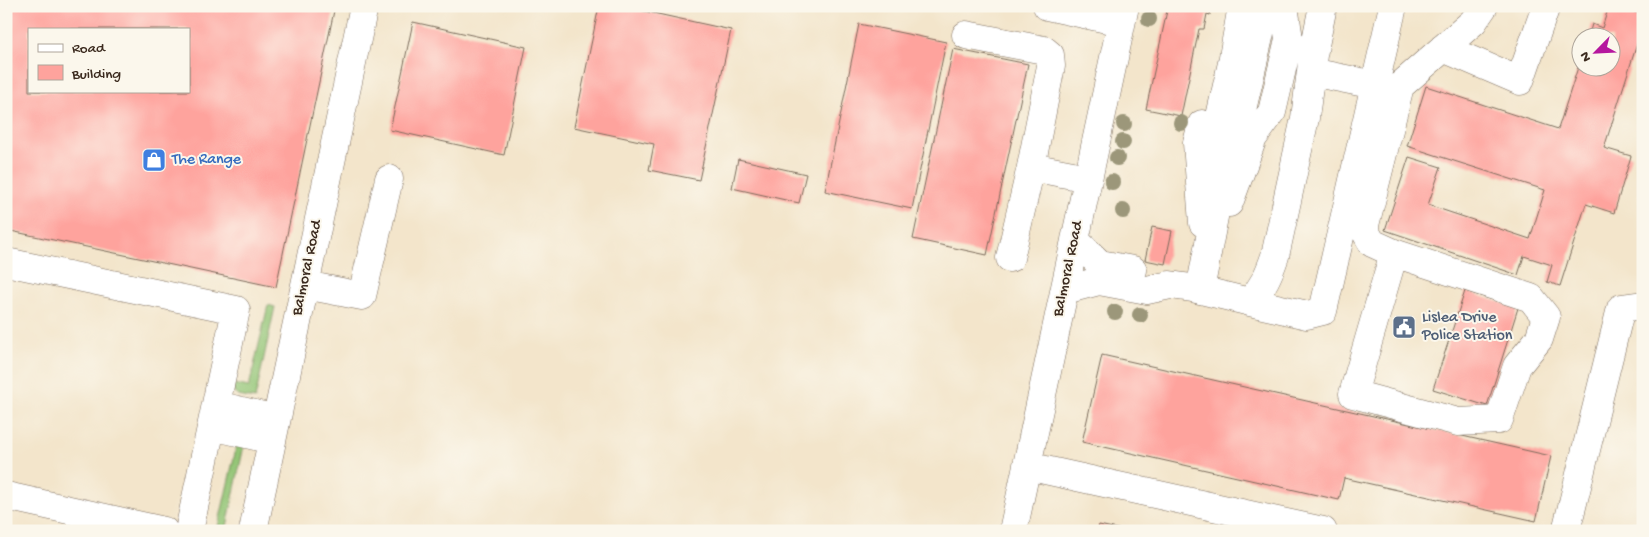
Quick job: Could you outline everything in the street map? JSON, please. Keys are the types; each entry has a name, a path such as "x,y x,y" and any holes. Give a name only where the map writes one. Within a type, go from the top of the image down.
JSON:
{"street":[{"name":"Balmoral Road","path":"253,531 364,6"},
{"path":"1047,6 1123,14"},
{"path":"1202,277 1197,143 1216,61 1223,6"},
{"path":"1202,277 1213,146 1232,63 1242,6"},
{"path":"1202,277 1227,149 1240,114 1260,33 1260,6"},
{"path":"1202,277 1238,151 1250,122 1270,35 1272,6"},
{"path":"1202,277 1253,138 1272,112 1289,39 1284,6"},
{"path":"1250,302 1269,274 1275,256 1306,118 1313,55 1323,6"},
{"path":"1065,290 1098,281 1147,290 1202,277 1250,302 1307,315 1323,311 1393,6"},
{"path":"1394,252 1353,394 1458,422 1499,420 1516,366 1539,339 1546,317 1531,298 1372,243 1364,229 1400,86 1473,22 1484,6"},
{"path":"1443,48 1520,81 1546,6"},
{"name":"Balmoral Road","path":"1013,531 1123,14"},
{"path":"966,35 1044,50 1050,55 1051,66 1031,167 1010,258"},
{"path":"1311,72 1375,85"},
{"path":"1031,167 1088,178"},
{"path":"305,285 362,296 389,179"},
{"path":"1075,240 1100,264 1152,274 1170,285"},
{"path":"6,262 236,310 189,531"},
{"path":"1566,531 1621,308 1643,305"},
{"path":"214,416 274,429"},
{"path":"1027,466 1323,531"},
{"path":"6,496 164,531"}],"green space":[{"path":"268,305 275,307 255,399 238,396 233,392 233,384 249,387"},
{"path":"246,436 226,531 217,531 237,444"}],"building":[{"name":"The Range","path":"6,6 335,6 276,287 6,230"},
{"path":"599,6 621,6 731,30 699,180 649,170 654,144 574,127"},
{"path":"1168,6 1211,6 1210,15 1207,14 1204,29 1199,29 1181,116 1146,109"},
{"path":"1609,6 1633,6 1632,11 1643,15 1643,25 1604,148 1631,156 1614,213 1586,204 1560,286 1547,282 1552,265 1524,256 1518,275 1385,230 1409,157 1441,167 1428,205 1530,239 1545,190 1407,146 1426,86 1558,129 1575,78 1622,78 1622,28 1602,28"},
{"path":"413,22 526,47 504,155 390,130"},
{"path":"859,24 946,42 912,209 825,191"},
{"path":"1592,24 1602,28 1591,28"},
{"path":"953,49 1028,64 987,255 913,239"},
{"path":"738,159 806,174 799,203 732,188"},
{"path":"1152,227 1172,231 1165,264 1145,260"},
{"path":"1465,291 1518,308 1487,406 1433,389"},
{"path":"1102,355 1551,456 1536,521 1344,478 1339,500 1082,442"},
{"path":"1099,525 1122,530 1097,531"}],"place":[{"name":"The Range","path":"154,160"},
{"name":"Lislea Drive Police Station","path":"1404,327"}]}
